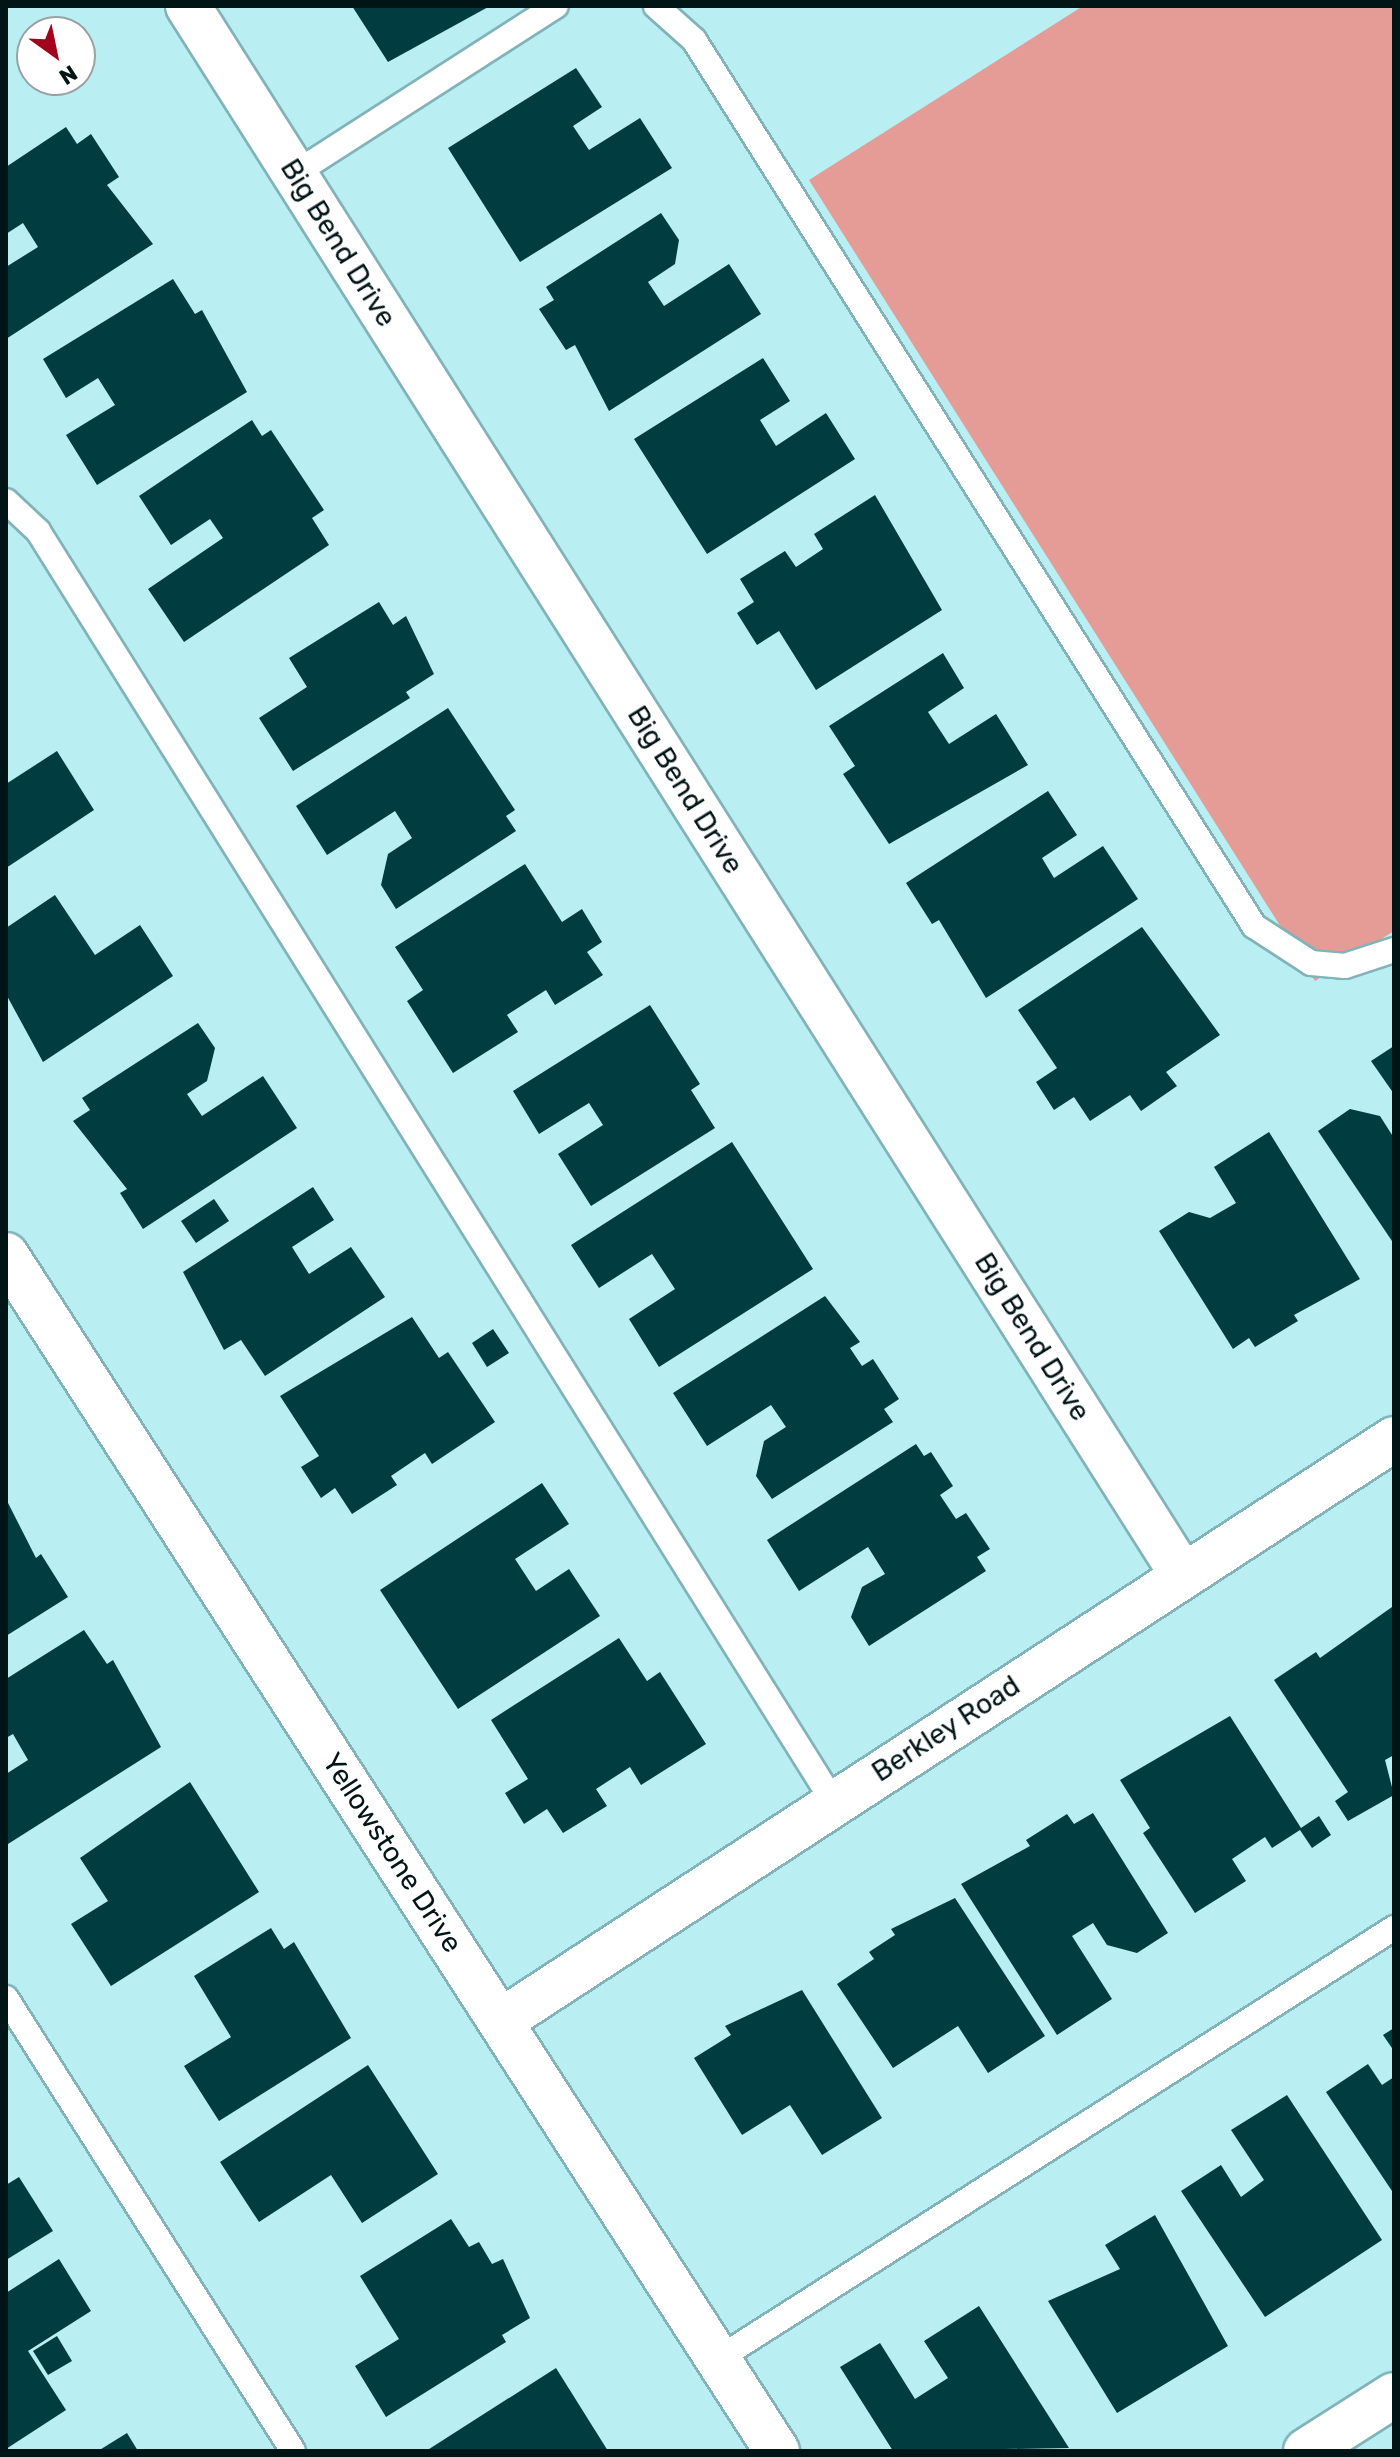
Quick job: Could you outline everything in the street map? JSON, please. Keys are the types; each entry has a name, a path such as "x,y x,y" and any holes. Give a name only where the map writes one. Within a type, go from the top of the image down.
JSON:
{"street":[{"name":"Big Bend Drive","path":"188,6 1182,1574"},
{"name":"Yellowstone Drive","path":"6,1255 777,2451"},
{"name":"Berkley Road","path":"501,2021 1182,1574 1394,1439"},
{"path":"1306,2451 1394,2395"}],"lane":[{"path":"294,174 556,6"},
{"path":"656,6 694,40 1254,926 1311,963 1345,966 1394,950"},
{"path":"6,501 46,545 834,1803"},
{"path":"718,2359 1394,1928"},
{"path":"6,1998 293,2451"}],"shaded area":[{"path":"1083,6 1394,6 1394,931 1315,981 809,180"}],"building":[{"path":"352,6 490,6 388,62"},
{"path":"576,68 602,107 573,126 589,150 640,118 672,168 520,262 448,148"},
{"path":"66,127 77,144 91,134 119,177 107,185 153,244 6,339 6,267 38,247 23,223 6,234 6,167"},
{"path":"661,213 679,240 675,264 648,282 664,306 729,264 761,314 609,411 575,345 566,350 539,309 554,300 546,287"},
{"path":"173,279 195,314 202,310 247,392 97,485 66,435 115,405 98,378 66,398 43,359"},
{"path":"763,358 790,401 760,420 776,446 826,413 855,459 707,554 634,439"},
{"path":"252,420 262,436 271,430 324,510 312,518 329,545 184,642 148,589 223,538 210,519 171,545 139,496"},
{"path":"875,495 942,610 816,690 779,631 757,645 737,613 754,602 740,579 785,551 796,567 823,549 814,534"},
{"path":"379,602 393,625 406,616 434,674 406,692 410,698 293,771 259,718 307,687 289,658"},
{"path":"943,653 964,688 928,712 949,744 996,714 1028,765 889,844 843,774 855,766 829,726"},
{"path":"448,708 515,810 506,816 516,831 396,909 381,885 388,854 412,838 395,811 327,855 296,806"},
{"path":"57,751 94,810 6,868 6,784"},
{"path":"1048,791 1077,835 1042,858 1054,878 1103,846 1138,899 986,998 939,920 932,924 906,883"},
{"path":"525,864 562,922 582,909 602,942 587,952 603,975 555,1005 546,990 507,1015 518,1032 453,1073 407,1001 423,990 395,947"},
{"path":"55,895 95,955 140,925 173,976 43,1062 6,994 6,928"},
{"path":"1142,927 1220,1035 1166,1072 1177,1086 1141,1111 1130,1095 1090,1121 1074,1097 1054,1110 1036,1082 1057,1068 1018,1010"},
{"path":"650,1005 700,1084 691,1090 715,1128 591,1206 558,1154 603,1125 589,1103 539,1134 513,1091"},
{"path":"198,1023 215,1048 207,1081 187,1094 202,1116 263,1076 297,1128 143,1229 120,1193 127,1189 73,1121 90,1110 82,1098"},
{"path":"1394,1046 1394,1094 1371,1061"},
{"path":"1350,1109 1380,1116 1394,1138 1394,1244 1318,1131"},
{"path":"1269,1132 1360,1279 1294,1315 1298,1321 1255,1347 1249,1338 1233,1349 1159,1231 1189,1212 1210,1218 1236,1203 1214,1167"},
{"path":"732,1142 813,1269 659,1367 629,1319 675,1289 652,1254 599,1288 571,1245"},
{"path":"313,1187 334,1220 292,1247 309,1274 351,1247 385,1297 265,1376 241,1340 224,1350 183,1272"},
{"path":"214,1199 229,1221 196,1243 181,1221"},
{"path":"825,1296 860,1342 850,1348 862,1366 873,1359 899,1399 884,1409 893,1422 772,1499 756,1476 764,1441 786,1427 771,1405 707,1446 673,1393"},
{"path":"412,1317 439,1358 448,1352 495,1422 432,1464 425,1453 391,1476 397,1485 352,1514 335,1488 321,1498 301,1467 319,1456 280,1396"},
{"path":"493,1329 509,1353 487,1367 472,1343"},
{"path":"916,1444 924,1456 931,1452 953,1486 940,1495 956,1519 966,1513 990,1549 977,1557 986,1571 869,1646 851,1617 862,1587 885,1574 868,1547 799,1591 767,1540"},
{"path":"542,1483 569,1524 515,1559 536,1591 569,1569 600,1616 458,1709 380,1590"},
{"path":"6,1499 36,1558 41,1554 68,1597 6,1636"},
{"path":"1392,1607 1394,1755 1385,1760 1394,1795 1348,1821 1335,1801 1348,1792 1274,1680 1316,1652 1320,1658"},
{"path":"84,1630 107,1664 113,1660 161,1747 8,1844 6,1774 28,1760 13,1734 6,1738 6,1679"},
{"path":"619,1638 647,1681 660,1672 706,1744 641,1785 630,1767 596,1789 607,1806 563,1833 547,1809 524,1824 505,1793 528,1779 491,1720"},
{"path":"1230,1716 1301,1828 1319,1816 1331,1835 1312,1848 1300,1830 1272,1848 1265,1837 1232,1859 1246,1881 1195,1913 1143,1833 1150,1828 1120,1780"},
{"path":"190,1782 259,1892 111,1986 71,1924 108,1901 80,1858"},
{"path":"1093,1813 1168,1933 1137,1953 1107,1945 1093,1923 1072,1936 1112,1999 1057,2035 961,1884 1030,1846 1026,1840 1067,1814 1074,1824"},
{"path":"955,1898 1045,2036 988,2073 958,2026 893,2068 837,1984 874,1959 869,1952 895,1935 891,1929"},
{"path":"271,1928 284,1949 294,1942 351,2038 219,2121 184,2066 231,2037 194,1976"},
{"path":"802,1990 882,2118 822,2155 790,2105 742,2135 694,2058 731,2035 725,2026"},
{"path":"1394,2028 1394,2051 1383,2035"},
{"path":"1368,2064 1382,2085 1394,2077 1394,2194 1326,2092"},
{"path":"368,2065 438,2174 362,2223 331,2175 259,2222 220,2162"},
{"path":"1287,2095 1382,2240 1265,2317 1181,2191 1221,2165 1241,2197 1264,2180 1231,2130"},
{"path":"19,2177 53,2231 6,2260 6,2185"},
{"path":"1155,2215 1228,2346 1117,2413 1048,2301 1120,2269 1105,2245"},
{"path":"451,2219 469,2247 479,2242 492,2264 503,2259 530,2318 502,2335 506,2342 386,2417 355,2366 399,2339 360,2276"},
{"path":"59,2259 91,2311 28,2351 66,2410 6,2449 6,2293"},
{"path":"979,2306 1069,2448 893,2451 840,2367 880,2343 915,2399 948,2378 924,2341"},
{"path":"57,2336 72,2361 48,2375 33,2351"},
{"path":"556,2368 608,2451 426,2451"},
{"path":"127,2433 138,2451 98,2451"}]}
